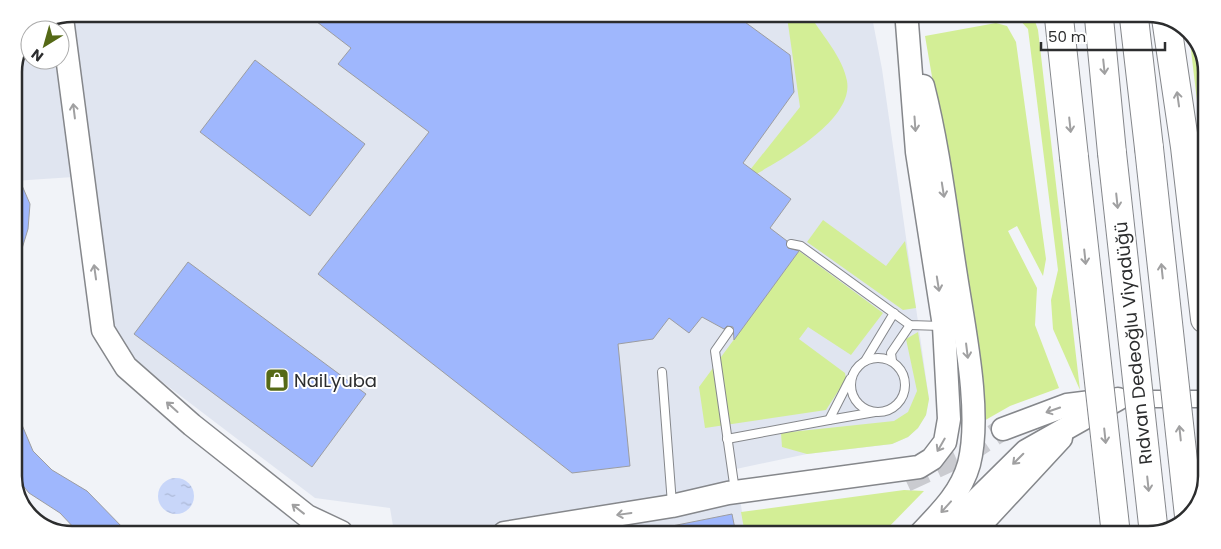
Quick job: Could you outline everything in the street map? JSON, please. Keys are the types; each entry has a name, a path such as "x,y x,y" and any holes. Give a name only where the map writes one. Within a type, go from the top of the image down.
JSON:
{"highway":[{"path":"1058,22 1115,526"},
{"name":"Rıdvan Dedeoğlu Viyadüğü","path":"1099,22 1153,526"},
{"name":"Rıdvan Dedeoğlu Viyadüğü","path":"1134,22 1187,508"},
{"path":"1167,26 1186,147 1198,262"}],"main road":[{"path":"543,526 672,506 735,493 919,467 932,459 945,442 949,419 944,326 917,152 907,22"},
{"path":"907,22 933,126 967,351 974,425 968,464 951,502 928,526"},
{"path":"63,24 103,330 126,366 192,425 307,516 328,526"},
{"path":"950,526 1026,451 1118,399"},
{"path":"1003,429 1067,405 1118,399"},
{"path":"978,526 1074,424"},
{"path":"672,506 729,504 906,481"}],"street":[{"path":"1118,399 1198,399"}],"lane":[{"path":"791,244 801,246 910,325 944,326"},
{"path":"829,420 852,375 865,361 894,313"},
{"path":"892,361 891,353 910,325"},
{"path":"729,331 715,351 735,493"},
{"path":"727,439 881,412 896,405 905,390 903,374 892,361 883,358 865,361"},
{"path":"662,372 672,506"},
{"path":"852,375 852,394 857,402 864,408 881,412"}],"shaded area":[{"path":"70,22 873,22 882,69 929,399 926,415 918,428 908,437 892,444 807,454 736,469 744,526 393,526 390,508 315,498 140,365 113,334 88,176 23,180 23,70 70,70"}],"green space":[{"path":"788,22 814,22 845,72 847,81 846,96 839,110 828,124 813,137 753,176 750,170 800,107"},
{"path":"1022,22 1035,22 1038,30 1080,390 1053,329 1051,300 1058,270 1028,29"},
{"path":"996,23 1007,26 1016,42 1046,259 1043,276 1017,226 1008,231 1037,288 1035,325 1059,388 1010,406 982,422 950,181 925,36"},
{"path":"1191,47 1198,63 1198,110"},
{"path":"823,220 886,266 905,241 916,308 903,310 807,242"},
{"path":"799,251 883,313 851,355 808,327 799,339 845,373 846,379 826,410 705,428 699,387"},
{"path":"918,332 929,399 926,415 918,428 908,437 892,444 807,454 782,447 781,433 894,421 908,412 917,391 906,339"},
{"path":"904,490 924,491 890,526 744,526 741,512"}],"water":[{"path":"176,478 188,484 194,496 188,508 176,514 164,508 158,496 164,484"}],"building":[{"path":"317,22 745,22 790,55 794,92 743,163 791,199 770,228 787,241 788,248 799,251 734,340 733,327 727,326 724,329 702,317 689,333 669,318 653,339 618,344 630,466 572,473 318,274 429,132 338,64 351,48"},
{"path":"255,60 365,144 310,216 200,132"},
{"path":"23,188 30,204 28,229 23,245"},
{"path":"188,262 366,394 312,467 134,334"},
{"path":"23,427 33,451 52,470 87,491 121,526 72,526 60,513 29,493 23,486"},
{"path":"732,514 734,526 672,526"}],"tunnel":[{"path":"906,481 967,453 1003,429"}],"place":[{"name":"NaiLyuba","path":"277,380"}]}
